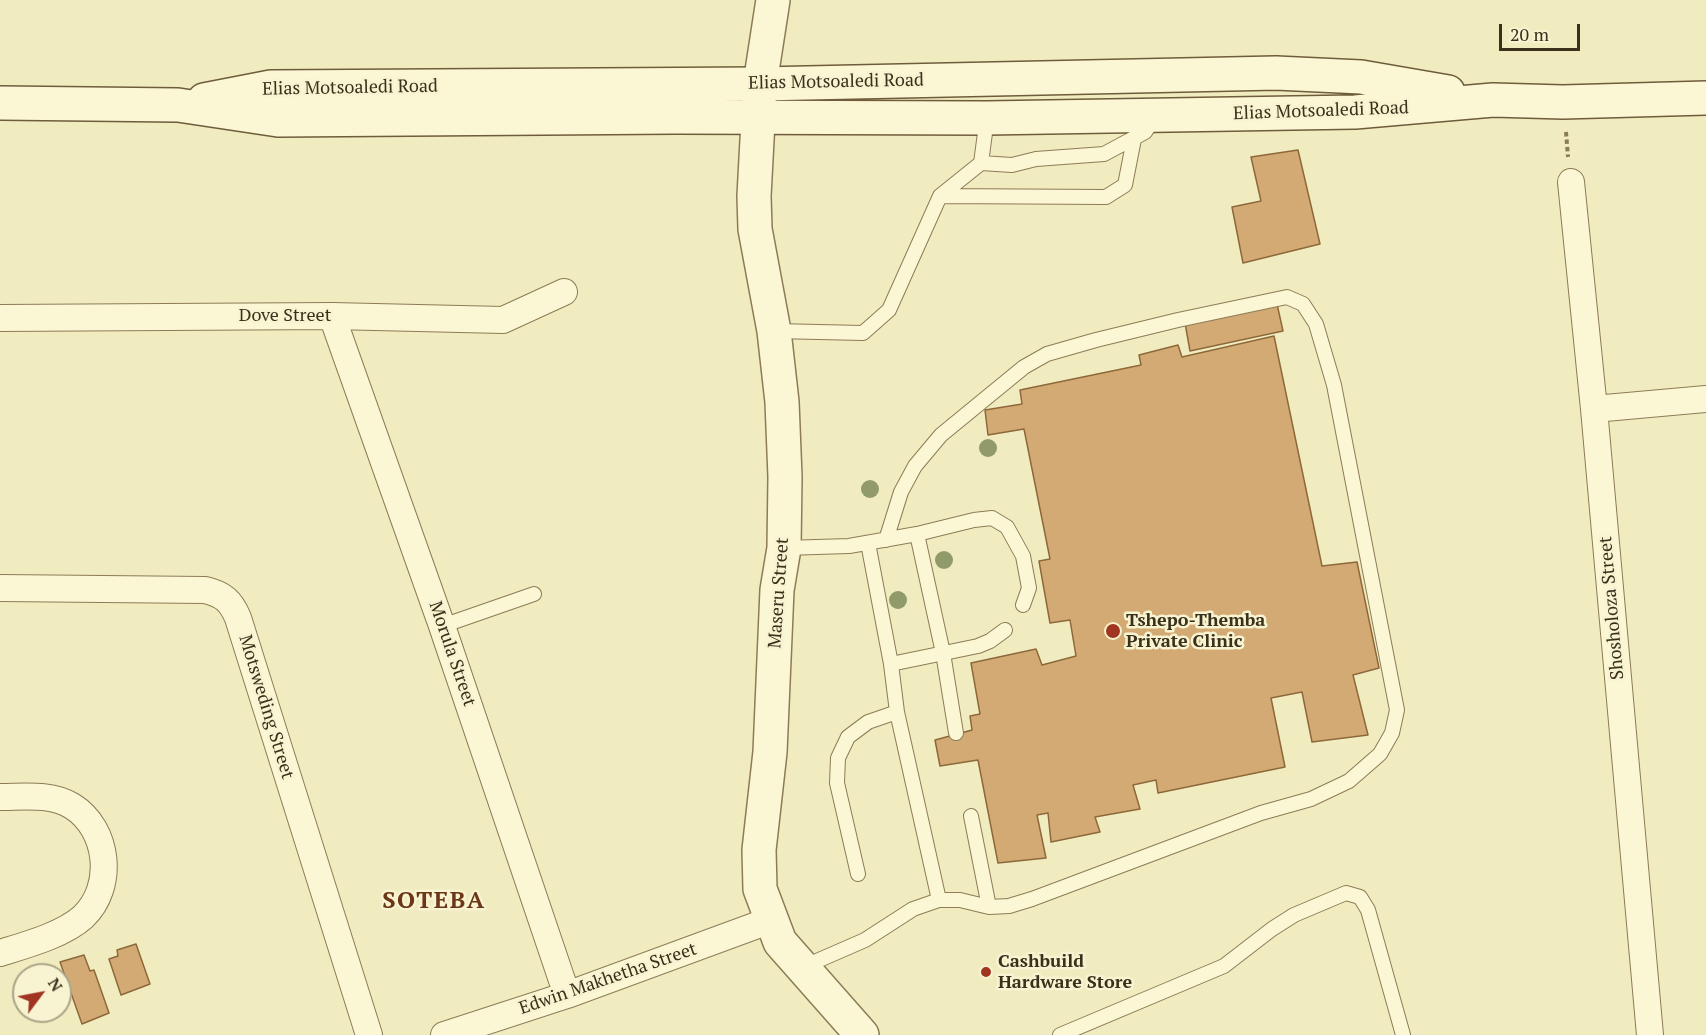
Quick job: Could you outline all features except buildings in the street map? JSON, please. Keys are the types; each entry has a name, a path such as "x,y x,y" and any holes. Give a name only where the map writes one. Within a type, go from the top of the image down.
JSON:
{"main road":[{"name":"Maseru Street","path":"772,0 760,84 754,196 755,229 774,331 784,423 785,477 784,548 777,590 770,752 759,850 760,889 780,942 862,1035"},
{"name":"Elias Motsoaledi Road","path":"178,105 271,87 760,84 1276,73 1361,77 1493,100"},
{"name":"Elias Motsoaledi Road","path":"0,103 178,105 278,120 987,118 1145,128 1493,100 1563,102 1706,98"}],"street":[{"name":"Shosholoza Street","path":"1571,182 1594,409 1650,1035"},
{"name":"Dove Street","path":"0,318 332,316 503,320 564,292"},
{"name":"Morula Street","path":"332,316 442,626 567,995"},
{"path":"1594,409 1706,399"},
{"name":"Motsweding Street","path":"0,588 205,590 217,592 228,600 238,618 369,1035"},
{"path":"0,797 44,797 71,805 88,821 94,831 105,862 101,890 95,905 82,918 71,926 34,942 0,953"},
{"name":"Edwin Makhetha Street","path":"444,1035 567,995 771,920"}],"lane":[{"path":"981,163 987,118"},
{"path":"774,331 863,333 889,310 940,196 981,163 1012,165 1036,159 1104,154 1145,128"},
{"path":"940,196 1106,197 1125,185 1145,128"},
{"path":"801,968 865,940 913,909 939,900 960,900 989,907 1009,906 1261,813 1311,799 1349,782 1380,754 1392,733 1396,710 1334,385 1316,324 1303,304 1287,297 1178,320 1047,354 1024,367 941,435 915,465 901,492 886,540"},
{"path":"784,548 849,546 992,518 1007,527 1023,556 1029,588 1023,605"},
{"path":"918,534 944,653 956,733"},
{"path":"868,543 891,664 897,712 939,900"},
{"path":"442,626 534,594"},
{"path":"891,664 984,644 1005,630"},
{"path":"858,874 837,783 838,758 848,737 868,722 897,712"},
{"path":"971,816 989,907"},
{"path":"1060,1035 1088,1029 1224,966 1293,915 1346,893 1360,897 1368,910 1403,1035"}],"path":[{"path":"1563,102 1571,182"}],"place":[{"name":"Tshepo-Themba Private Clinic","path":"1113,631"},
{"name":"Cashbuild Hardware Store","path":"986,972"}],"district":[{"name":"SOTEBA","path":"434,901"}]}
